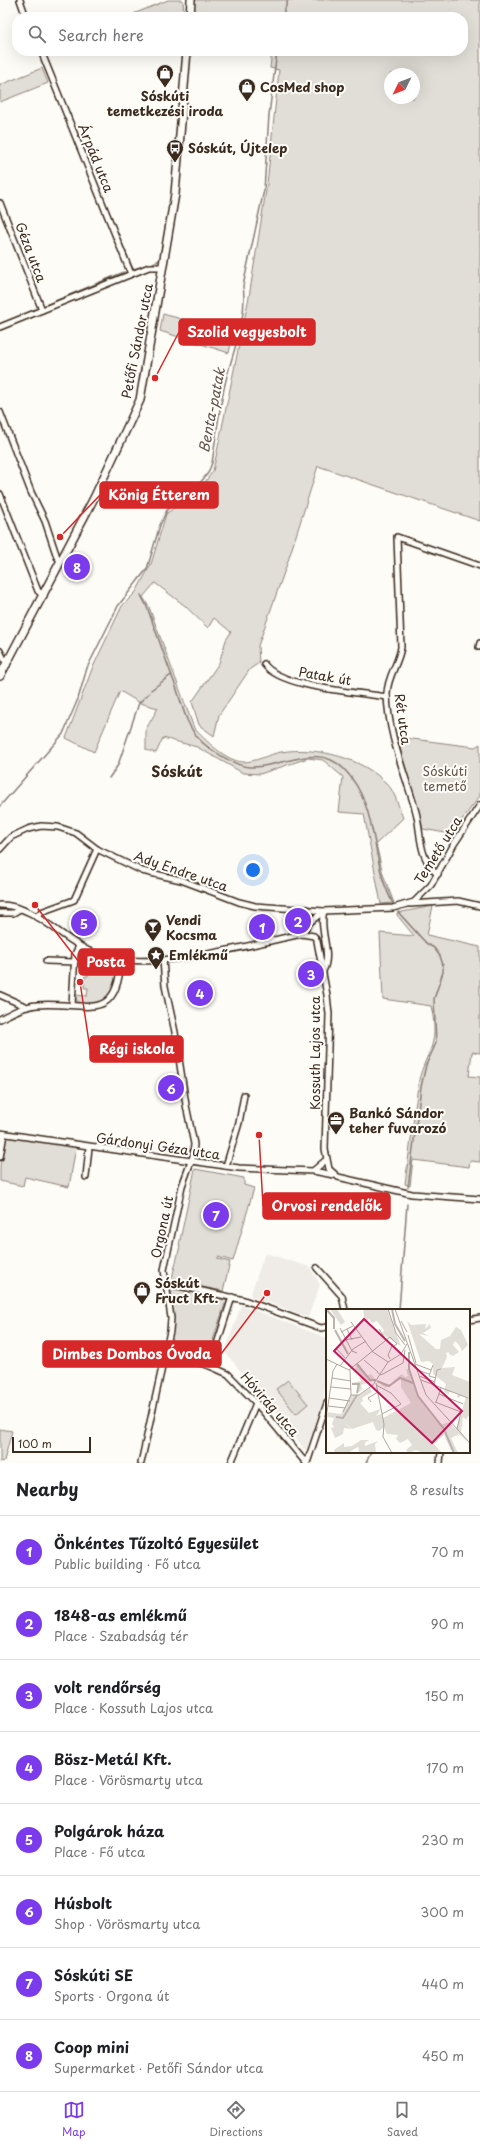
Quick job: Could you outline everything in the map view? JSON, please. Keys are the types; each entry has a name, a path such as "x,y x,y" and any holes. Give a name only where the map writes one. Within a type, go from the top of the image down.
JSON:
{"main road":[{"path":"190,12 191,0"},
{"name":"Petőfi Sándor utca","path":"0,676 44,596 125,435 140,400 163,267 177,174 187,56"}],"street":[{"path":"20,0 24,12"},
{"name":"Árpád utca","path":"43,56 131,274"},
{"name":"Géza utca","path":"0,203 42,310"},
{"path":"0,327 151,266 163,267"},
{"path":"1,415 31,492 45,521 57,557 61,562"},
{"path":"0,494 38,591 44,596"},
{"name":"Rét utca","path":"438,874 433,869 423,852 416,812 396,747 387,697 388,687 399,658 400,647 396,565 397,537 480,566"},
{"path":"0,651 7,665"},
{"name":"Patak út","path":"264,664 276,676 294,682 387,697"},
{"name":"Temető utca","path":"410,904 426,892 438,874 454,844 479,807"},
{"name":"Ady Endre utca","path":"0,849 16,834 33,828 53,826 76,833 97,849 142,871 181,880 247,905 324,911 393,908 431,901 458,901 480,906"},
{"path":"36,917 41,912 74,900 97,849"},
{"path":"426,892 431,901"},
{"path":"0,905 20,909 36,917 79,946 97,955 122,960 163,960 302,934 310,922 324,911"},
{"path":"0,913 13,913 20,909"},
{"path":"307,909 310,922"},
{"path":"323,971 327,961 321,920 324,911"},
{"name":"Kossuth Lajos utca","path":"302,934 312,934 316,938 323,971 329,1014 326,1160"},
{"path":"72,1005 75,962 79,946"},
{"path":"0,995 17,1004 27,1007 72,1005 91,1007 108,1001 117,988 122,960"},
{"name":"Orgona út","path":"141,1463 166,1353 171,1318 163,1277 165,1262 182,1186 194,1150 194,1137 186,1105 175,1032 165,986 163,960"},
{"path":"46,961 75,962"},
{"path":"17,1004 17,1011"},
{"path":"0,1019 27,1007"},
{"path":"226,1166 239,1123 244,1095"},
{"path":"0,1157 2,1134"},
{"name":"Gárdonyi Géza utca","path":"2,1134 226,1166 313,1171 404,1193 480,1200"},
{"path":"86,1177 89,1147"},
{"path":"313,1171 326,1160 329,1169 334,1175"},
{"path":"317,1268 342,1296 345,1309"},
{"path":"165,1283 232,1297 326,1330"},
{"path":"210,1366 232,1297"},
{"path":"470,1320 480,1318"},
{"path":"321,1328 326,1327"},
{"name":"Hóvirág utca","path":"166,1353 210,1366 231,1376 256,1403 306,1463"},
{"path":"231,1463 256,1403"},
{"path":"306,1463 326,1406"},
{"path":"440,1463 441,1453"}],"shaded area":[{"path":"265,1253 310,1267 320,1285 308,1317 250,1296"},
{"path":"241,1305 326,1338 326,1382 324,1398 306,1451 225,1352"}],"green space":[{"path":"168,0 183,0 184,12 138,12"},
{"path":"191,0 480,0 480,521 318,466 288,561 258,646 259,663 250,669 219,715 214,736 199,725 192,702 219,663 226,640 231,632 214,618 208,628 184,605 155,583 143,597 149,607 194,728 216,749 236,761 243,762 253,761 281,752 295,751 309,751 339,756 366,768 388,785 395,796 403,818 376,844 383,874 394,903 381,904 364,814 339,812 343,777 323,760 308,758 260,774 243,773 197,747 163,738 156,753 146,750 146,729 158,708 140,703 120,691 94,752 66,738 92,669 122,606 136,592 151,564 166,514 202,486 213,471 249,297 267,184 279,70 270,68 271,56 468,56 468,12 190,12"},
{"path":"42,68 48,83 0,102 0,85"},
{"path":"163,314 233,333 229,353 160,331"},
{"name":"Sóskúti temető","path":"397,737 475,747 480,744 480,796 451,834 423,829"},
{"path":"433,906 427,935 480,947 480,1053 472,1052 469,1076 480,1077 480,1162 470,1161 469,1167 413,1160 410,1186 405,1184 418,1085 433,1043 434,1022 431,1006 383,999 380,933 414,936 397,913"},
{"path":"82,952 98,959 118,962 119,970 113,988 108,996 93,1005 85,1004 76,1000 75,995 87,996 88,988 84,988 85,976 88,976 89,968 77,967 78,958"},
{"path":"9,1137 76,1147 69,1187 25,1177 23,1186 0,1181 0,1165 6,1139"},
{"path":"195,1169 244,1178 244,1185 254,1188 233,1261 218,1257 218,1259 230,1262 223,1291 188,1284 188,1282 172,1278 180,1246"},
{"path":"179,1289 229,1301 228,1305 225,1304 213,1340 215,1341 210,1359 207,1362 175,1354 170,1349 173,1313 171,1293 173,1290"},
{"path":"288,1380 308,1404 296,1414 276,1389"},
{"path":"0,1429 12,1431 4,1461 0,1462"}],"waterway":[{"name":"Benta-patak","path":"284,12 288,0"},
{"name":"Benta-patak","path":"0,806 63,734 78,699 87,668 118,606 147,569 160,525 167,510 200,483 208,473 212,463 223,394 241,323 244,298 243,286 264,190 269,115 276,56"},
{"path":"123,246 133,269 138,268"},
{"path":"153,263 160,260 162,246"},
{"path":"46,305 124,272"},
{"path":"141,595 147,607 182,707 191,727 203,743 229,760 249,767 261,767 298,758 322,757 333,761 344,769 353,780 366,806 383,879 393,904"},
{"path":"151,690 171,675"},
{"path":"109,778 118,765 139,703 149,693"},
{"path":"398,912 426,943 434,948 440,956 443,965 443,972 434,999 436,1043 426,1065 421,1087 408,1187"},
{"path":"399,1309 407,1204"},
{"path":"366,1463 371,1453"}],"place":[{"name":"Sóskúti temetkezési iroda","path":"165,88"},
{"name":"CosMed shop","path":"247,102"},
{"name":"Sóskút, Újtelep","path":"175,163"},
{"name":"Szolid vegyesbolt","path":"155,378"},
{"name":"König Étterem","path":"60,537"},
{"name":"Coop mini","path":"77,567"},
{"name":"Posta","path":"35,905"},
{"name":"1848-as emlékmű","path":"298,921"},
{"name":"Polgárok háza","path":"84,923"},
{"name":"Önkéntes Tűzoltó Egyesület","path":"262,927"},
{"name":"Vendi Kocsma","path":"153,942"},
{"name":"Emlékmű","path":"156,970"},
{"name":"volt rendőrség","path":"311,974"},
{"name":"Régi iskola","path":"80,982"},
{"name":"Bösz-Metál Kft.","path":"200,993"},
{"name":"Húsbolt","path":"171,1088"},
{"name":"Orvosi rendelők","path":"259,1135"},
{"name":"Bankó Sándor teher fuvarozó","path":"336,1135"},
{"name":"Sóskúti SE","path":"216,1215"},
{"name":"Dimbes Dombos Óvoda","path":"267,1293"},
{"name":"Sóskút Fruct Kft.","path":"142,1305"}],"district":[{"name":"Sóskút","path":"177,772"}]}
